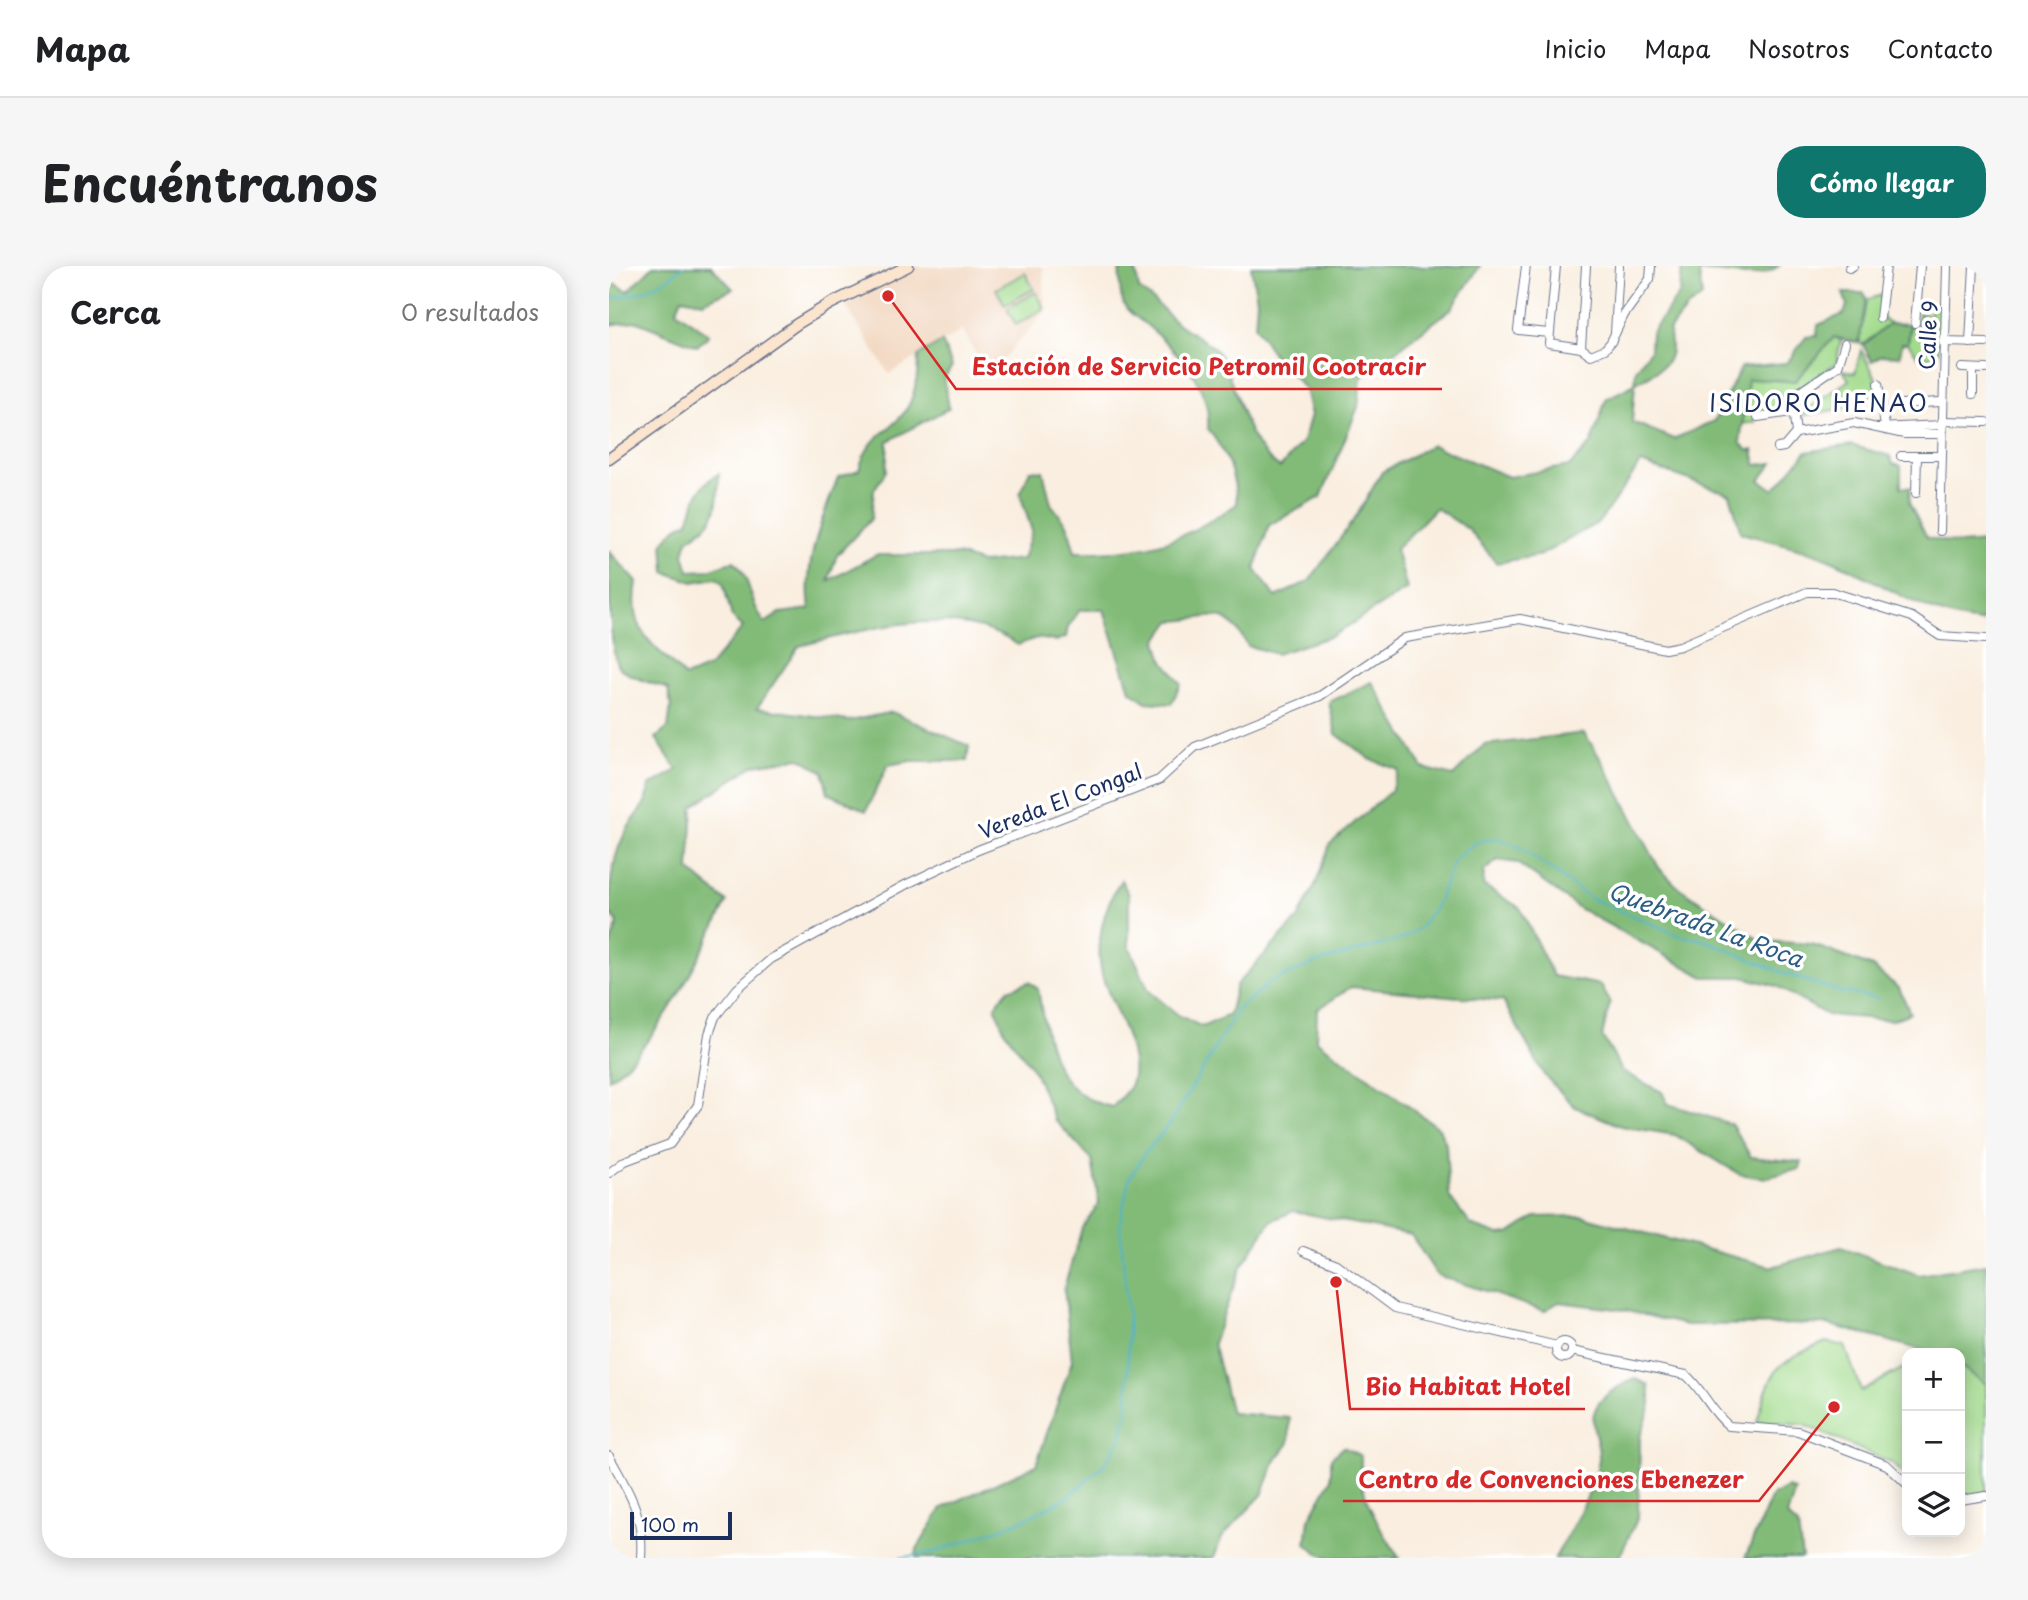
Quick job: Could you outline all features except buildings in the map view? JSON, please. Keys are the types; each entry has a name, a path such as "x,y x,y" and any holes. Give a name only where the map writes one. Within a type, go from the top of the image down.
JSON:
{"main road":[{"path":"609,459 796,324 830,303 908,266"}],"street":[{"path":"1526,266 1518,330 1549,333"},
{"path":"1556,266 1549,343 1581,348"},
{"path":"1586,266 1581,348 1584,354 1599,353 1605,349 1650,279 1651,266"},
{"path":"1615,334 1619,266"},
{"path":"1880,318 1886,266"},
{"path":"1915,323 1920,266"},
{"name":"Calle 9","path":"1940,531 1941,402 1947,266"},
{"path":"1971,343 1974,266"},
{"path":"1943,342 1986,343"},
{"path":"1796,433 1791,412 1785,402 1838,366 1845,343"},
{"path":"1962,368 1986,369"},
{"path":"1973,369 1973,394"},
{"path":"1878,384 1885,426"},
{"path":"1900,404 1941,402"},
{"path":"1758,417 1791,412"},
{"path":"1875,428 1986,422"},
{"path":"1778,448 1784,447 1796,433 1854,423 1904,435 1942,426"},
{"path":"1901,456 1941,456"},
{"path":"1916,493 1917,456"},
{"name":"Vereda El Congal","path":"609,1173 625,1161 670,1144 698,1105 709,1034 715,1017 737,989 771,959 907,884 978,850 1159,780 1195,747 1320,695 1405,638 1520,619 1665,649 1680,646 1807,592 1832,592 1912,617 1940,636 1986,639"},
{"path":"1303,1251 1336,1264 1395,1308 1557,1346 1557,1354 1561,1358 1568,1357 1572,1351 1686,1375 1700,1387 1720,1419 1729,1426 1798,1431 1887,1465 1902,1479"},
{"path":"609,1456 639,1512 642,1527 641,1558"},
{"path":"1965,1499 1986,1496"}],"shaded area":[{"path":"915,266 1043,266 1046,311 995,368 976,355 963,330 889,374 845,305"}],"green space":[{"path":"653,266 711,266 733,289 703,302 682,298 676,311 709,335 697,346 635,321 609,325 609,281 628,291"},
{"path":"1119,266 1135,266 1139,290 1218,353 1258,446 1280,468 1303,441 1311,415 1305,389 1275,357 1255,327 1257,300 1251,266 1480,266 1451,309 1361,378 1358,407 1321,497 1269,525 1255,569 1276,597 1309,581 1357,515 1382,472 1432,445 1509,477 1570,466 1591,444 1606,399 1635,384 1632,422 1674,439 1714,421 1741,367 1787,363 1806,337 1817,336 1818,325 1844,314 1847,305 1843,293 1864,293 1866,300 1859,343 1834,337 1795,381 1748,379 1740,443 1749,451 1753,450 1756,465 1773,463 1760,480 1774,490 1806,452 1851,445 1890,456 1893,464 1901,466 1901,487 1910,487 1909,503 1927,538 1960,544 1986,542 1986,614 1981,622 1959,619 1918,604 1819,555 1741,533 1730,494 1641,463 1599,522 1541,555 1497,563 1469,530 1436,508 1396,549 1407,589 1332,636 1276,654 1248,646 1232,624 1224,619 1208,617 1171,621 1157,641 1162,658 1181,684 1171,704 1146,702 1130,690 1104,610 1080,610 1068,627 1066,637 1056,641 1036,638 1018,645 993,632 939,622 882,627 799,646 757,708 849,721 892,712 969,746 967,761 911,761 888,765 866,811 828,793 823,772 800,758 754,765 693,806 689,870 727,902 691,973 661,1022 627,1064 609,1079 609,947 618,923 609,912 613,869 623,838 645,804 649,786 677,770 656,738 668,728 671,706 668,689 629,674 618,666 615,657 610,611 609,551 637,582 636,614 640,626 653,645 685,677 709,667 743,627 732,617 723,583 716,578 693,582 665,572 663,542 677,527 688,522 702,488 719,474 715,512 706,526 688,539 684,554 689,571 709,570 734,561 744,575 765,623 780,613 810,609 809,575 815,542 838,477 859,470 868,448 900,418 916,384 918,356 942,342 952,366 944,378 949,408 888,441 886,471 874,490 871,519 837,555 828,581 876,555 958,555 982,563 1023,559 1032,531 1020,494 1030,470 1043,471 1051,504 1067,524 1075,552 1141,548 1197,529 1237,504 1232,474 1225,456 1208,429 1205,399 1191,372 1171,347 1123,303"},
{"path":"1682,266 1779,266 1750,275 1699,272 1702,297 1686,309 1669,330 1669,358 1660,369 1635,384 1636,370 1650,350 1651,333 1680,293"},
{"path":"1025,273 1034,289 1005,305 996,289"},
{"path":"1036,292 1045,309 1016,325 1007,309"},
{"path":"1881,295 1882,319 1890,323 1863,345 1859,343 1866,300"},
{"path":"1931,305 1942,305 1938,356 1919,357 1908,343 1911,326 1917,326 1919,313 1930,314"},
{"path":"1890,323 1910,324 1908,343 1902,343 1900,356 1882,355 1872,361 1863,345"},
{"path":"1834,337 1841,341 1836,363 1782,401 1785,410 1754,417 1755,422 1742,424 1747,379 1795,381"},
{"path":"1861,350 1876,378 1878,395 1859,398 1860,406 1798,416 1849,380 1843,370 1855,373"},
{"path":"1372,682 1423,768 1453,776 1484,745 1584,733 1604,764 1659,868 1678,887 1761,941 1811,944 1872,967 1899,988 1910,1013 1893,1020 1827,1015 1776,986 1743,977 1704,977 1580,909 1517,863 1498,860 1484,871 1483,885 1520,908 1553,976 1601,985 1610,1003 1602,1036 1623,1072 1662,1092 1668,1104 1731,1124 1751,1157 1802,1162 1800,1169 1765,1178 1739,1174 1675,1135 1621,1126 1575,1107 1544,1075 1503,1001 1351,987 1317,1010 1316,1040 1439,1128 1446,1145 1449,1196 1471,1225 1499,1235 1509,1234 1535,1217 1582,1216 1772,1267 1841,1247 1919,1275 1986,1264 1986,1384 1965,1369 1965,1348 1915,1348 1827,1324 1686,1325 1624,1310 1559,1302 1544,1311 1437,1275 1411,1235 1293,1211 1271,1221 1241,1267 1213,1343 1231,1413 1290,1418 1289,1443 1276,1460 1262,1495 1222,1537 1214,1558 916,1558 917,1549 942,1508 1036,1465 1072,1361 1064,1288 1082,1228 1099,1203 1092,1160 1055,1120 1034,1071 1004,1030 995,1006 1008,990 1029,982 1038,989 1050,1046 1065,1079 1093,1101 1113,1107 1130,1086 1133,1061 1125,1032 1103,978 1099,952 1105,914 1121,880 1129,895 1129,946 1149,991 1178,1015 1202,1027 1229,1015 1236,985 1298,919 1316,883 1330,844 1391,791 1399,770 1370,759 1336,734 1329,702"},
{"path":"1826,1342 1845,1346 1861,1391 1902,1369 1902,1472 1892,1463 1804,1425 1757,1422 1772,1378 1785,1362"},
{"path":"1965,1369 1986,1384 1986,1493 1965,1495"},
{"path":"1636,1379 1649,1385 1651,1405 1640,1437 1638,1517 1619,1558 1555,1558 1581,1510 1597,1471 1599,1454 1593,1422 1597,1407 1607,1394"},
{"path":"1343,1447 1361,1456 1366,1498 1399,1558 1326,1558 1306,1544 1309,1519 1331,1480 1331,1458"},
{"path":"1788,1488 1795,1491 1787,1516 1798,1526 1802,1558 1745,1558 1772,1496"}],"waterway":[{"path":"609,298 649,289 683,266"},
{"name":"Quebrada La Roca","path":"900,1558 938,1551 1016,1523 1066,1498 1103,1466 1121,1439 1128,1408 1128,1316 1120,1223 1129,1179 1143,1156 1172,1121 1238,1009 1272,981 1315,963 1402,939 1420,928 1436,906 1455,859 1477,842 1497,838 1520,847 1590,898 1681,936 1704,940 1786,974 1844,993 1878,998"}],"place":[{"name":"Estación de Servicio Petromil Cootracir","path":"888,296"},
{"name":"Bio Habitat Hotel","path":"1336,1282"},
{"name":"Centro de Convenciones Ebenezer","path":"1834,1407"}],"district":[{"name":"ISIDORO HENAO","path":"1819,402"}]}
